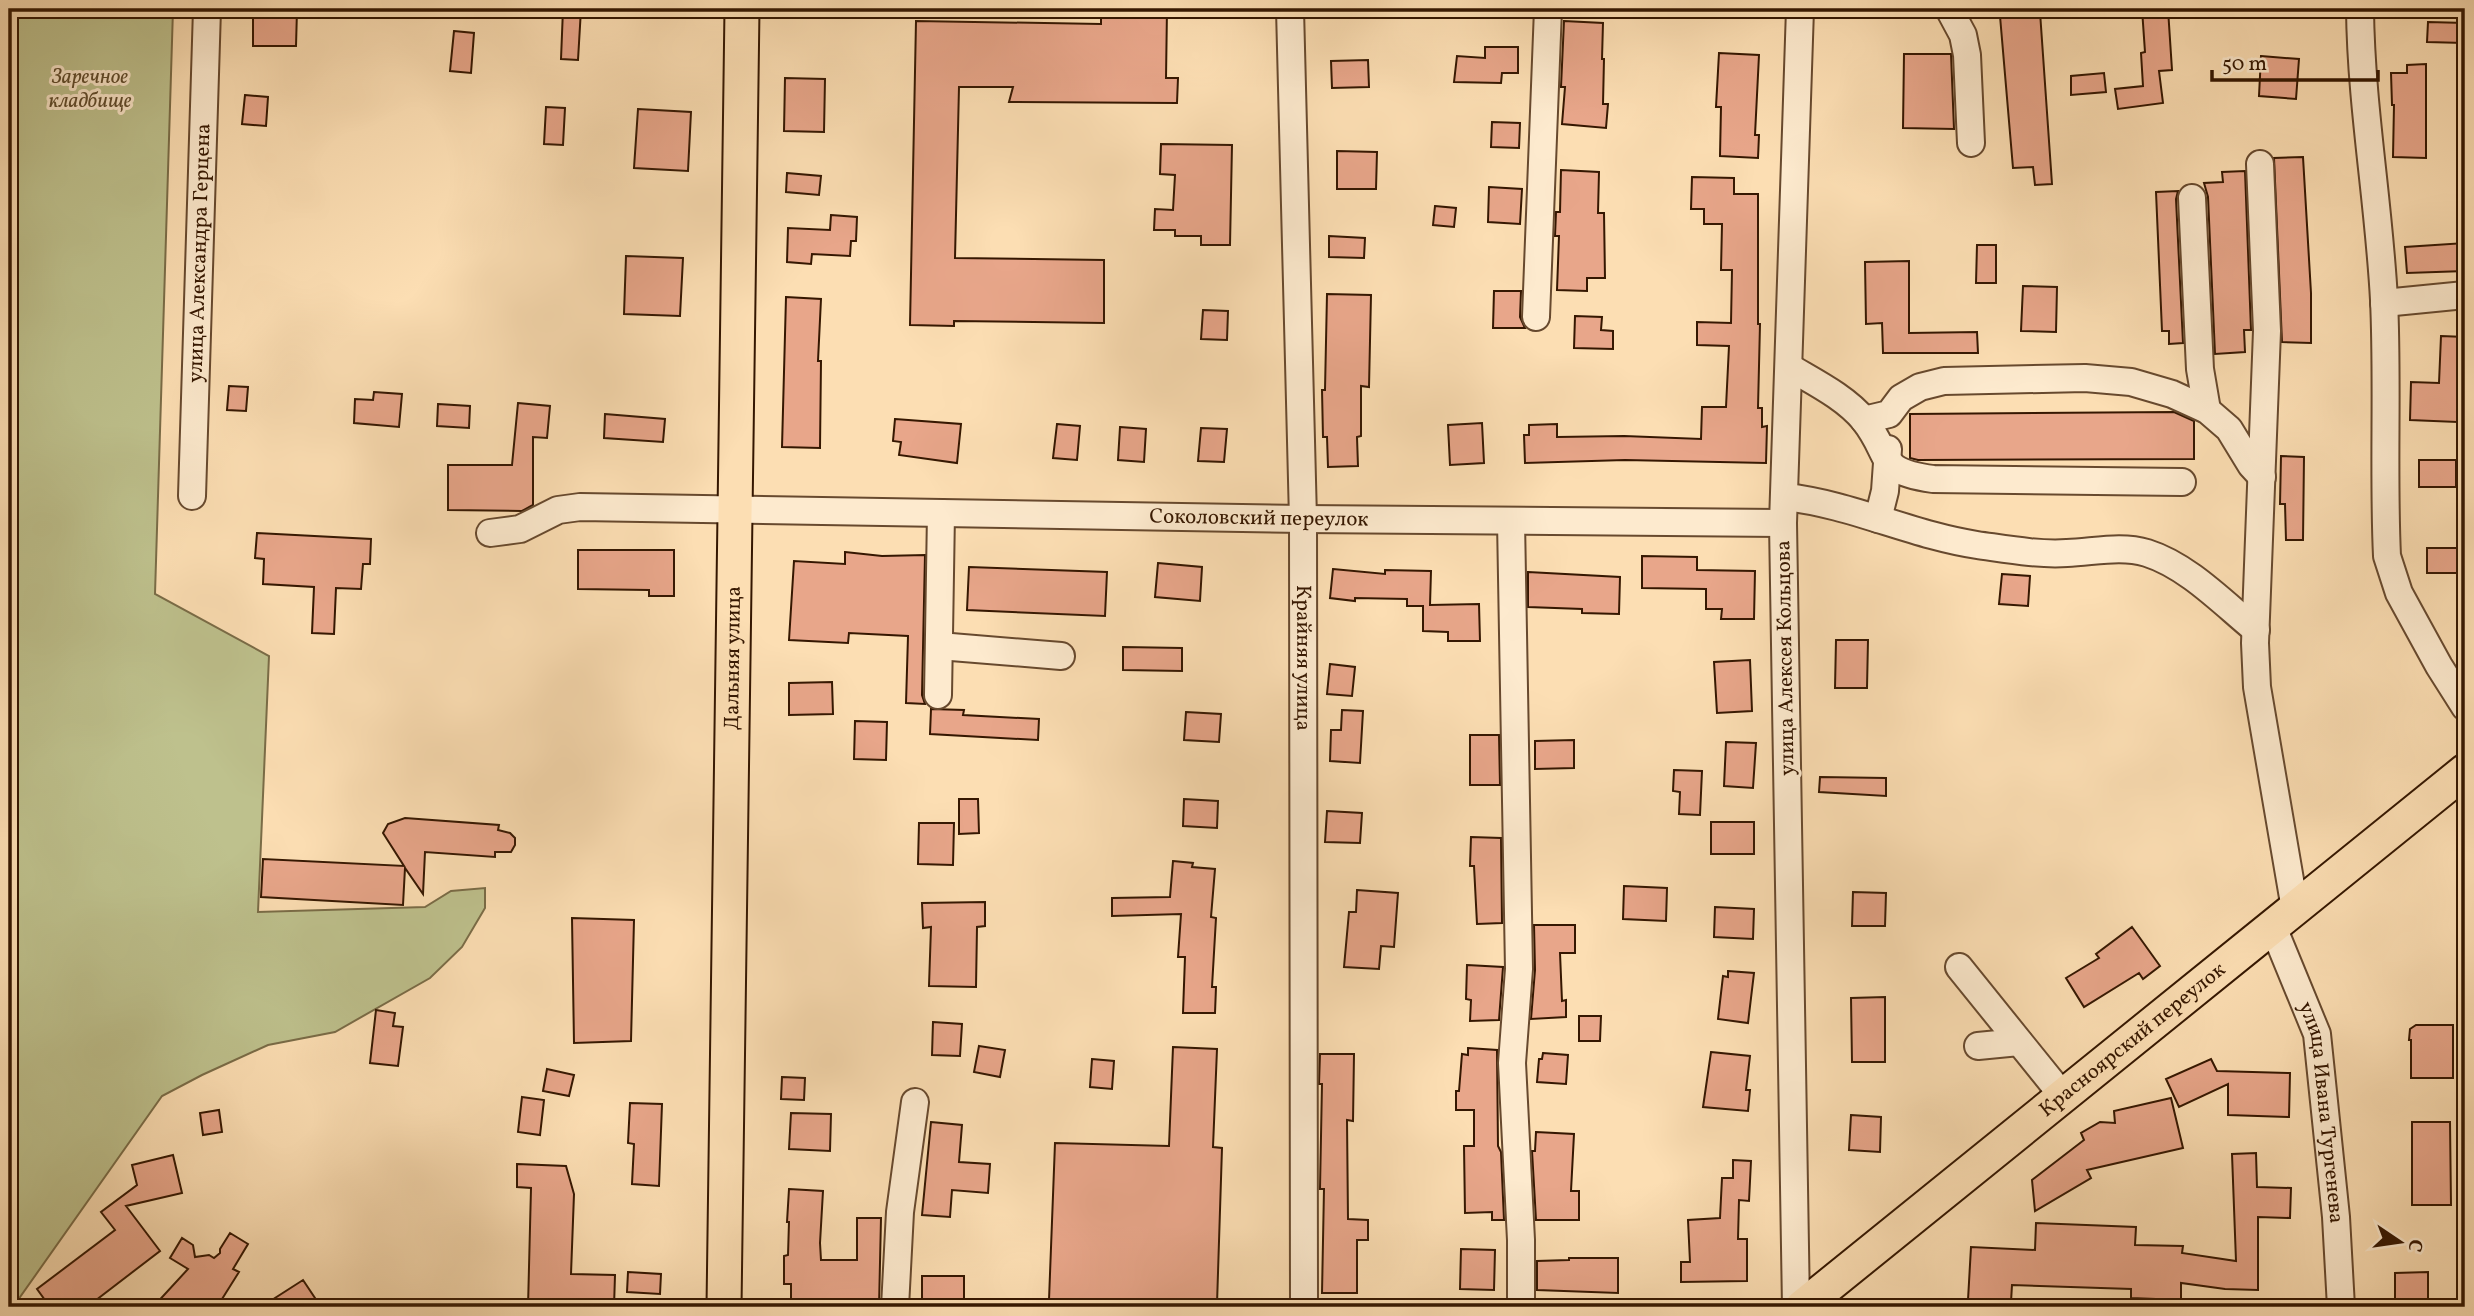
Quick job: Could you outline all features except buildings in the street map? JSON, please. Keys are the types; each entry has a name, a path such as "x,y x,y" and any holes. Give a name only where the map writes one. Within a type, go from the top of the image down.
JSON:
{"main road":[{"name":"Дальняя улица","path":"724,1307 742,9"},
{"name":"Красноярский переулок","path":"1802,1307 2465,771"}],"street":[{"name":"улица Александра Герцена","path":"192,496 207,9"},
{"name":"Крайняя улица","path":"1290,9 1303,519 1304,1307"},
{"path":"1536,317 1548,9"},
{"name":"улица Алексея Кольцова","path":"1796,1307 1784,510 1800,9"},
{"path":"1949,9 1964,35 1971,143"},
{"path":"2360,9 2361,58 2384,303 2387,556 2399,593 2465,708"},
{"name":"улица Ивана Тургенева","path":"2260,164 2267,331 2256,630 2257,687 2284,918 2317,1034 2336,1216 2341,1307"},
{"path":"2192,198 2200,369 2207,410"},
{"path":"2384,303 2465,295"},
{"path":"1789,367 1876,417 1887,463 1885,491 1878,519"},
{"path":"1876,417 1909,393 1932,383 2072,378 2131,382 2172,394 2207,410 2229,429 2251,465 2262,477"},
{"path":"1887,463 1905,474 1933,479 2182,482"},
{"name":"Соколовский переулок","path":"490,533 520,529 558,510 579,507 1511,521 1784,510 1825,504 1949,540 1980,545 2049,553 2126,548 2145,552 2189,576 2256,630"},
{"path":"938,695 941,513"},
{"path":"1511,521 1519,969 1512,1063 1521,1240 1521,1307"},
{"path":"939,646 1061,656"},
{"path":"1959,967 2063,1096"},
{"path":"1978,1046 2019,1042"},
{"path":"895,1307 900,1212 915,1102"}],"green space":[{"name":"Заречное кладбище","path":"9,9 173,9 155,594 269,656 258,912 425,907 451,891 485,888 485,908 462,947 430,978 335,1032 268,1045 162,1096 13,1307 9,1307"}]}
